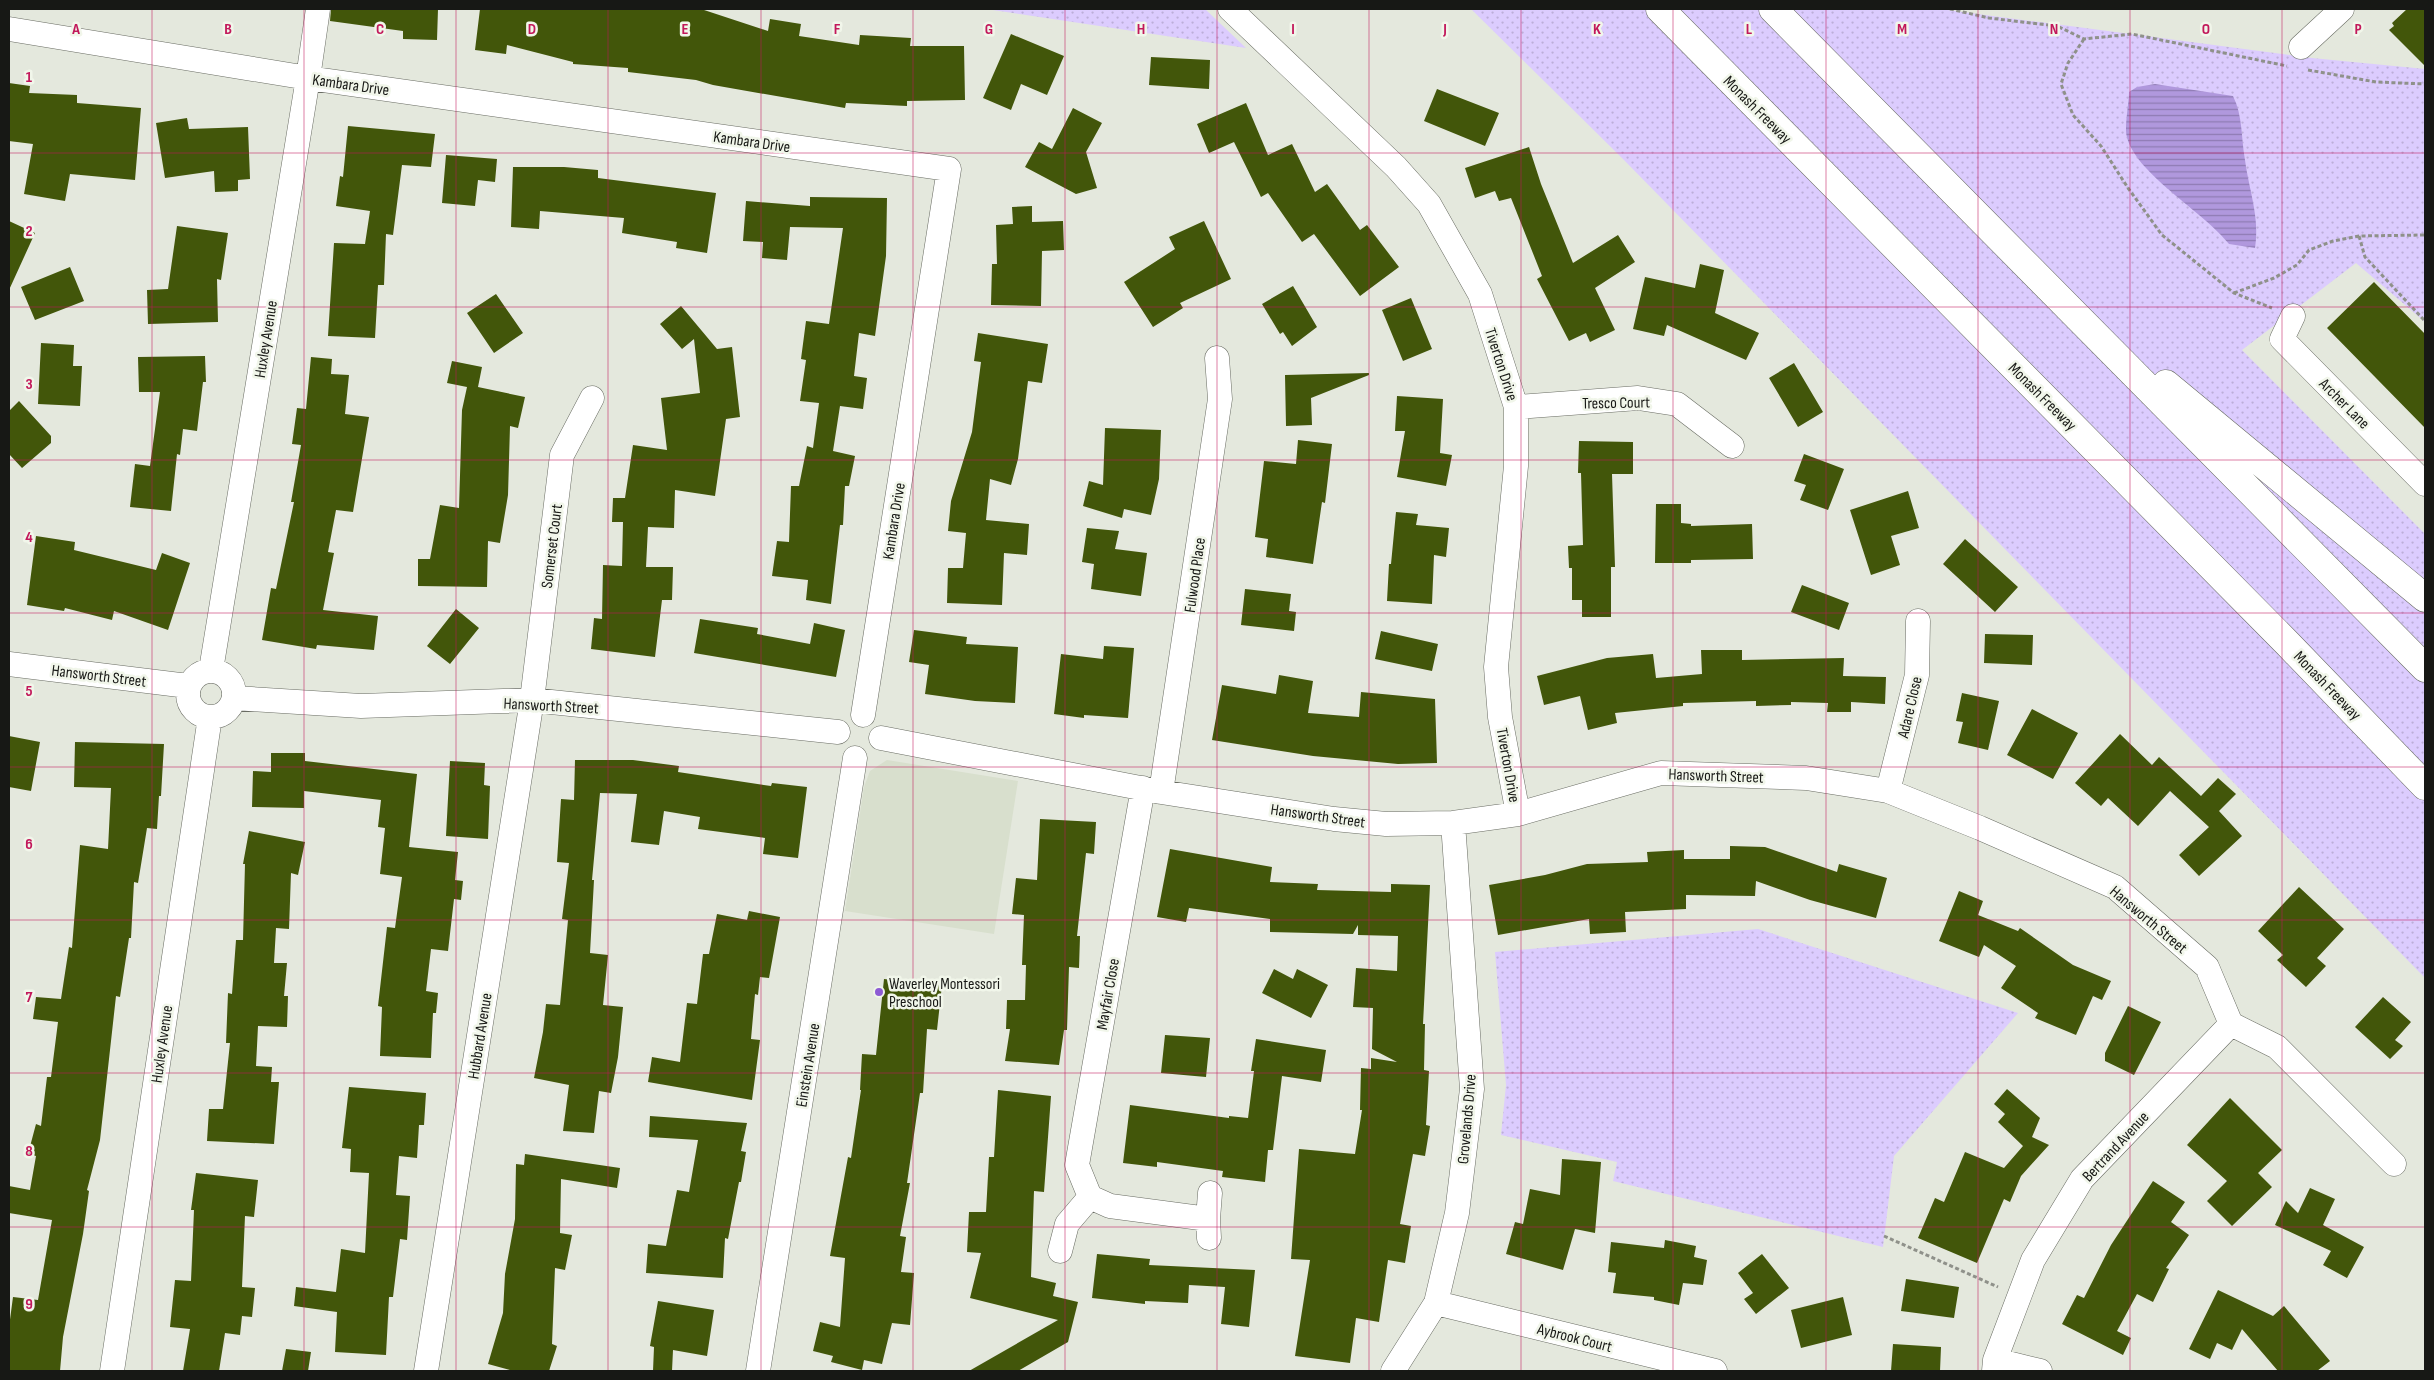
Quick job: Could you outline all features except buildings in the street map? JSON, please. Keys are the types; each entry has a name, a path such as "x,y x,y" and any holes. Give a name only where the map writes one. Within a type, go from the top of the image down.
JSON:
{"highway":[{"name":"Monash Freeway","path":"1660,9 2288,644 2425,786"},
{"path":"1772,9 2425,668"},
{"path":"2054,293 2425,598"}],"street":[{"name":"Huxley Avenue","path":"211,670 318,9"},
{"name":"Tiverton Drive","path":"1230,9 1396,167 1429,204 1480,294 1516,407 1516,466 1496,666 1500,717 1518,814"},
{"path":"2296,60 2342,9"},
{"name":"Kambara Drive","path":"9,29 308,78 949,169 863,715"},
{"name":"Archer Lane","path":"2293,316 2282,339 2425,484"},
{"name":"Fulwood Place","path":"1152,790 1220,399 1217,358"},
{"name":"Somerset Court","path":"532,700 562,455 592,398"},
{"name":"Tresco Court","path":"1516,407 1638,398 1677,404 1732,446"},
{"name":"Adare Close","path":"1888,791 1917,674 1918,621"},
{"name":"Hansworth Street","path":"9,664 188,686"},
{"path":"211,670 226,676 234,690 234,698 226,712 210,717 200,714 193,709 189,702 188,686 196,675 211,670"},
{"name":"Hansworth Street","path":"234,698 361,706 532,700 838,732"},
{"name":"Hubbard Avenue","path":"426,1371 532,700"},
{"path":"863,715 876,723 881,738 875,752 869,756 855,758 842,750 839,744 838,732 846,719 863,715"},
{"name":"Huxley Avenue","path":"112,1371 210,717"},
{"name":"Hansworth Street","path":"881,738 1152,790 1334,819 1386,824 1453,823 1518,814 1662,773 1806,778 1888,791 1980,828 2115,887 2207,967 2231,1024"},
{"name":"Einstein Avenue","path":"758,1371 855,758"},
{"name":"Mayfair Close","path":"1090,1197 1077,1165 1152,790"},
{"name":"Grovelands Drive","path":"1393,1371 1436,1303 1457,1213 1472,1089 1453,823"},
{"path":"2231,1024 2277,1047 2394,1164"},
{"name":"Bertrand Avenue","path":"1994,1366 2034,1260 2082,1179 2231,1024"},
{"path":"1060,1251 1067,1224 1090,1197 1110,1206 1208,1229 1210,1193"},
{"name":"Aybrook Court","path":"1436,1303 1715,1371"},
{"path":"1994,1366 2040,1371"}],"path":[{"path":"1950,9 1989,18 2057,26 2084,39 2132,34 2296,60 2376,82 2425,84"},
{"path":"2084,39 2068,63 2061,84 2073,115 2101,146 2162,235 2234,293 2293,316"},
{"path":"2234,293 2274,278 2297,265 2309,250 2333,241 2359,236 2425,235"},
{"path":"2359,236 2365,257 2376,271 2425,320"},
{"path":"1884,1236 2020,1297"}],"shaded area":[{"path":"986,9 1205,9 1246,48"},
{"path":"1471,9 1940,9 2312,58 2425,69 2425,322 2356,263 2242,350 2425,534 2425,978 1624,160"},
{"path":"2155,84 2233,96 2240,119 2255,215 2255,248 2229,244 2204,219 2156,178 2133,151 2126,133 2129,92 2137,87"},
{"path":"887,760 1018,781 994,934 845,911 864,787 870,771"},
{"path":"1758,929 2018,1013 1894,1156 1883,1247 1613,1181 1617,1162 1501,1135 1506,1085 1495,952"}],"place":[{"name":"Waverley Montessori Preschool","path":"879,992"}]}
